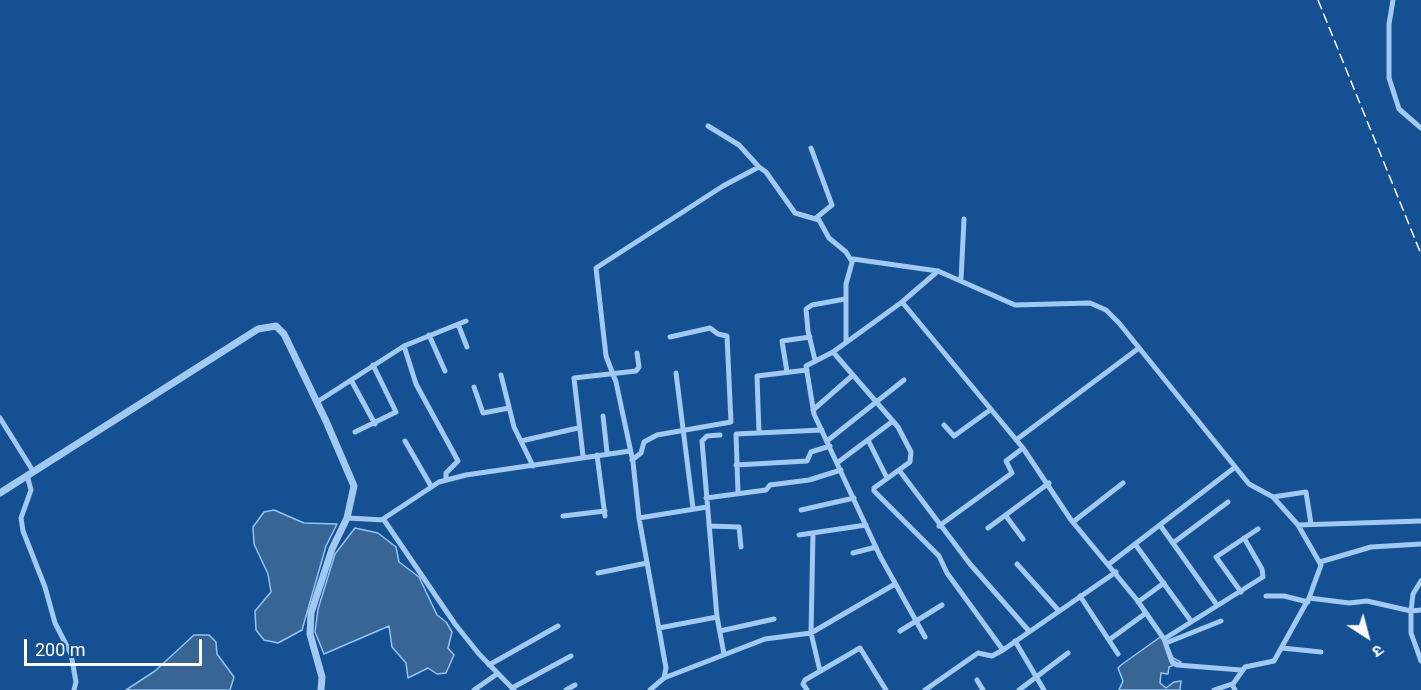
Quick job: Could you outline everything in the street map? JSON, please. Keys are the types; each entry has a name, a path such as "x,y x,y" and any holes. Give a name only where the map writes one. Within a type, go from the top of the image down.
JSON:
{"street":[{"path":"1393,0 1389,24 1389,78 1399,109 1421,128"},
{"path":"708,126 739,145 759,167 766,171 795,213 799,216 816,218 832,205 811,148"},
{"path":"664,678 666,668 639,518 632,460 613,375 606,356 597,267 723,186 759,167"},
{"path":"816,218 829,238 846,252 851,260 845,300 846,342"},
{"path":"960,280 964,219"},
{"path":"851,260 938,271 1015,305 1065,302 1099,305 1113,316 1234,468 1249,484 1273,497 1298,525 1320,562 1308,600 1272,662 1249,665 1241,670 1234,687 1214,690"},
{"path":"925,637 876,547 813,410 807,364 833,352 902,302 938,271"},
{"path":"816,360 806,312 808,307 845,300"},
{"path":"902,302 1023,448 1049,483 1073,522 1116,572 1146,613 1165,641 1170,658 1177,665 1241,670"},
{"path":"317,402 404,346 466,321"},
{"path":"458,324 467,347"},
{"path":"0,492 258,329 276,326 284,334 353,482 346,520 332,549 311,613 310,634 322,677 321,690"},
{"path":"632,460 641,453 644,442 651,437 731,422 727,336 718,334 712,328 670,337"},
{"path":"429,335 445,371"},
{"path":"787,372 782,341 810,337"},
{"path":"404,346 416,384 458,461 446,473 446,480"},
{"path":"1016,441 1139,348"},
{"path":"833,352 893,421 911,452 910,462 874,488 874,491 939,556 947,573 1003,650"},
{"path":"583,456 574,378 613,375 638,370 637,353"},
{"path":"355,432 396,412 373,365"},
{"path":"759,433 757,377 807,370"},
{"path":"676,373 693,508"},
{"path":"501,375 509,408 533,466"},
{"path":"813,410 853,375"},
{"path":"351,380 375,424"},
{"path":"736,465 807,461 810,453 829,443 904,380"},
{"path":"474,387 482,412 509,408"},
{"path":"944,425 954,436 990,410"},
{"path":"603,416 608,452"},
{"path":"0,418 30,473 31,490 21,518 23,531 45,587 56,623 71,654 76,682 74,690"},
{"path":"837,463 893,421"},
{"path":"521,441 578,428"},
{"path":"738,493 735,435 822,430"},
{"path":"720,435 702,440 717,617 724,654"},
{"path":"868,440 887,478"},
{"path":"405,441 431,486"},
{"path":"939,526 1012,473 1006,460 1023,448"},
{"path":"346,520 383,519 431,486 446,480 630,450"},
{"path":"563,516 605,514 597,454"},
{"path":"1109,564 1234,468"},
{"path":"706,498 766,490 770,485 809,480 841,470"},
{"path":"899,470 939,526 1029,631"},
{"path":"988,528 1049,483"},
{"path":"1073,522 1123,483"},
{"path":"1273,497 1306,492 1311,524"},
{"path":"801,510 854,498"},
{"path":"1173,543 1228,502"},
{"path":"639,518 707,507"},
{"path":"1006,516 1023,539"},
{"path":"383,519 454,624 513,689 571,656"},
{"path":"1298,525 1421,521"},
{"path":"799,535 866,525"},
{"path":"1161,525 1217,605"},
{"path":"709,526 739,527 741,547"},
{"path":"1241,592 1216,557 1258,529"},
{"path":"813,533 812,633 820,671"},
{"path":"1165,641 1191,621 1241,592 1264,575 1244,538"},
{"path":"1135,544 1191,621"},
{"path":"1320,562 1371,547 1421,544"},
{"path":"853,553 876,547"},
{"path":"598,573 647,563"},
{"path":"1017,564 1059,611"},
{"path":"925,690 978,653 992,656 1003,650 1116,572"},
{"path":"1421,581 1413,594 1411,610 1414,642 1421,661"},
{"path":"1138,602 1164,583"},
{"path":"650,690 664,678 724,654 775,637 812,633 895,584"},
{"path":"1266,596 1350,603 1367,601 1421,610"},
{"path":"1080,597 1118,654"},
{"path":"900,631 942,605"},
{"path":"1109,640 1146,613"},
{"path":"659,628 717,617"},
{"path":"720,631 774,619"},
{"path":"1165,641 1221,621"},
{"path":"489,665 558,626"},
{"path":"1015,641 1044,690"},
{"path":"1414,642 1421,642"},
{"path":"807,690 803,681 860,648 886,690"},
{"path":"1282,648 1322,652"},
{"path":"1019,690 1068,653"},
{"path":"474,690 497,674"},
{"path":"976,680 983,690"},
{"path":"566,690 575,685"}],"water":[{"path":"274,510 304,523 337,524 326,546 302,630 278,643 264,640 256,630 255,611 271,592 268,574 254,544 253,527 264,512"},
{"path":"355,528 378,533 396,547 399,562 419,577 437,615 446,622 452,632 448,648 454,655 446,673 437,674 428,668 408,678 406,663 392,647 389,626 324,654 315,632 318,609 335,554"},
{"path":"194,635 209,635 216,642 217,654 234,677 230,690 126,690 155,671"},
{"path":"1163,635 1173,658 1181,662 1169,667 1168,674 1161,673 1160,683 1166,688 1174,682 1181,681 1180,690 1119,690 1123,681 1118,668"}],"railway":[{"path":"1318,0 1421,254"}]}
